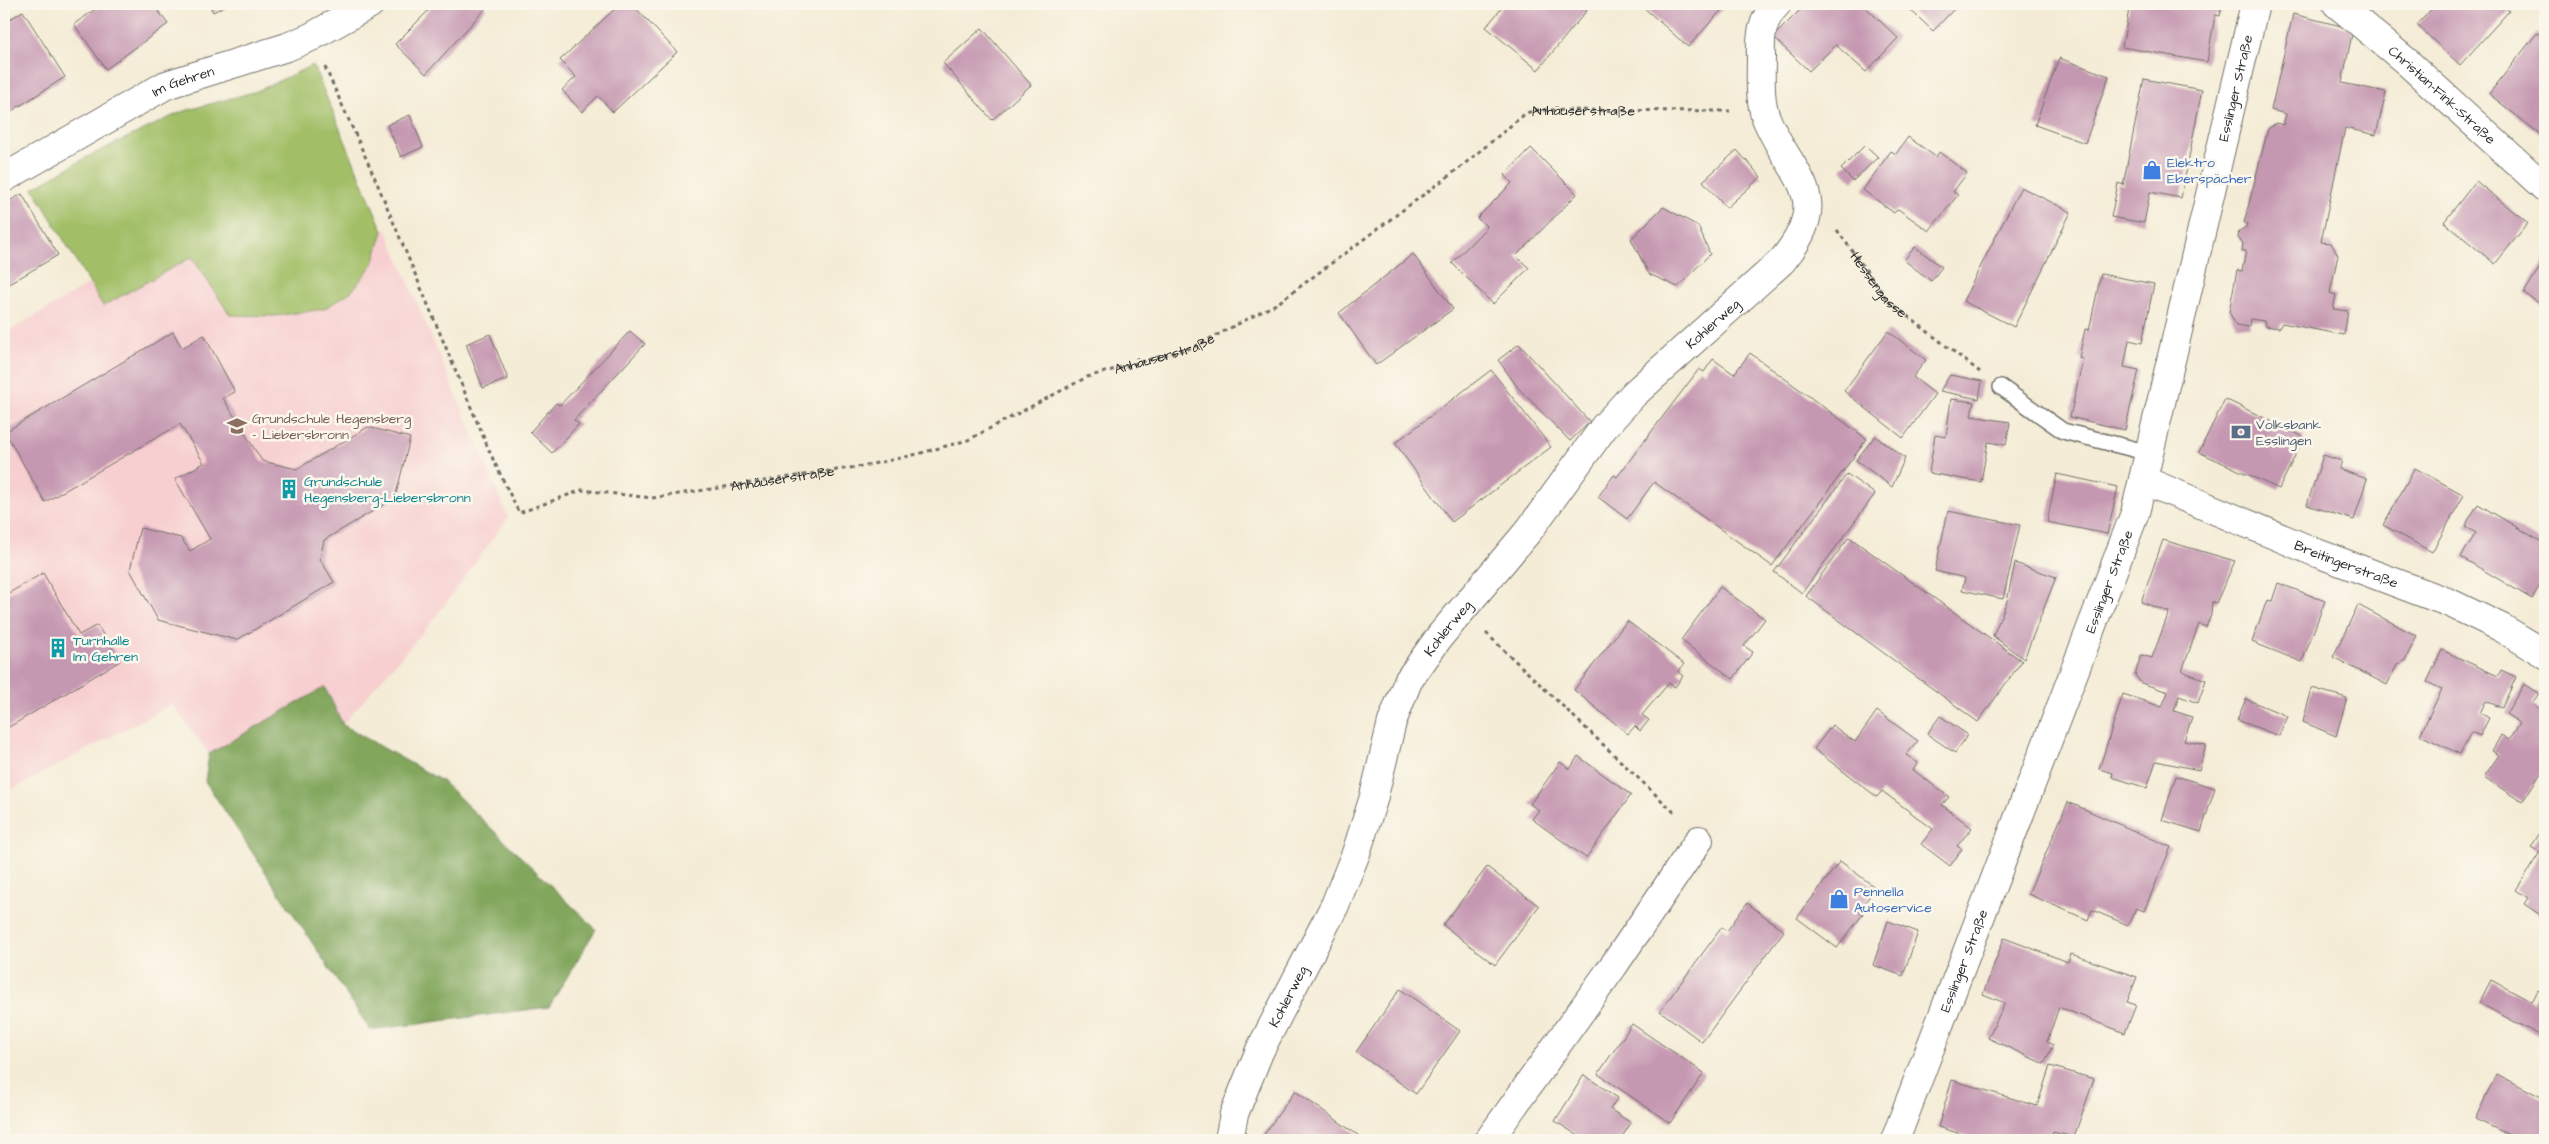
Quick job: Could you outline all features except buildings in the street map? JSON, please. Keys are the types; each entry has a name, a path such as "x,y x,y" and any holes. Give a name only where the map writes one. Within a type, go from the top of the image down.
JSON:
{"street":[{"name":"Im Gehren","path":"4,178 166,85 266,55 311,37 370,4"},
{"name":"Esslinger Straße","path":"1894,1140 2035,770 2130,530 2255,4"},
{"name":"Christian-Fink-Straße","path":"2337,4 2414,68 2545,188"},
{"path":"1770,6 1761,34 1764,110 1776,137 1804,185 1808,206"},
{"name":"Kohlerweg","path":"1230,1140 1234,1114 1260,1050 1335,905 1353,861 1366,827 1392,722 1402,695 1421,662 1516,546 1604,427 1619,410 1782,261 1796,244 1804,230 1808,206"},
{"name":"Breitingerstraße","path":"2143,480 2316,553 2443,600 2502,628 2545,654"},
{"path":"1489,1140 1614,965 1699,840"}],"lane":[{"path":"2001,387 2063,431 2149,453"}],"path":[{"name":"Anhäuserstraße","path":"311,37 374,176 491,455 519,513 582,490 652,498 863,466 910,456 968,440 1087,377 1194,347 1278,304 1397,216 1532,110 1764,110"},
{"name":"Hessengasse","path":"1808,206 1828,218 1888,301 2001,387"},
{"path":"1462,610 1683,820 1699,840"}],"shaded area":[{"name":"Grundschule Hegensberg - Liebersbronn","path":"386,229 508,518 435,618 342,725 325,688 209,754 172,704 4,794 4,334 89,284 103,306 192,257 230,314 373,264 383,231"}],"green space":[{"path":"313,65 383,231 373,264 352,291 324,309 275,316 230,315 192,257 103,306 33,188 89,156 181,112 257,91"},
{"path":"325,687 343,725 442,781 596,929 549,1007 370,1030 205,781 209,754"}],"place":[{"name":"Elektro Eberspächer","path":"2152,170"},
{"name":"Grundschule Hegensberg - Liebersbronn","path":"237,426"},
{"name":"Volksbank Esslingen","path":"2241,432"},
{"name":"Grundschule Hegensberg-Liebersbronn","path":"289,489"},
{"name":"Turnhalle Im Gehren","path":"58,648"},
{"name":"Pennella Autoservice","path":"1839,899"}]}
